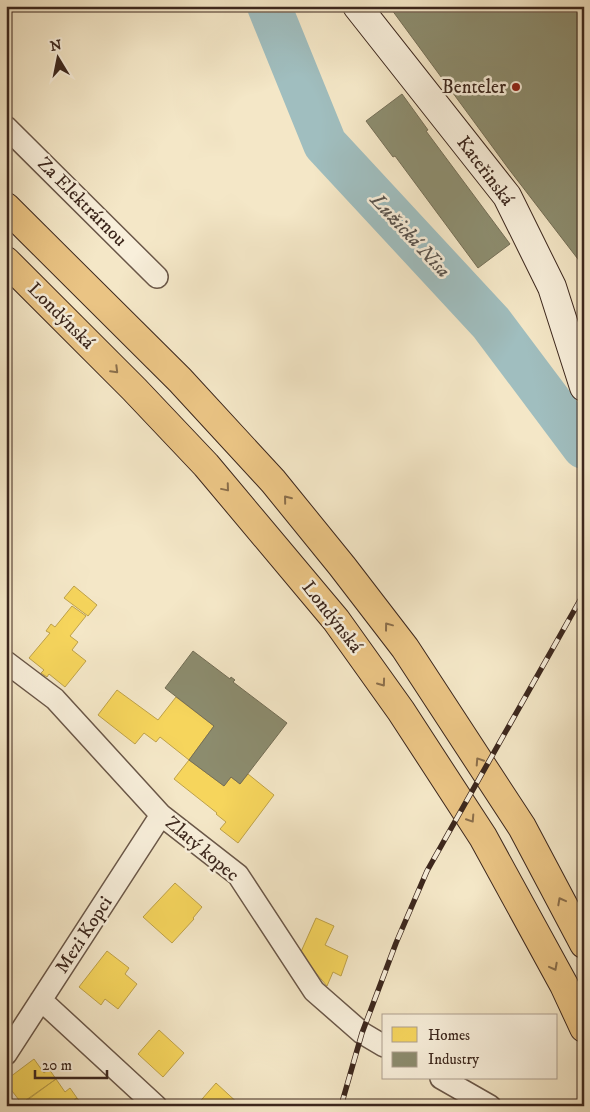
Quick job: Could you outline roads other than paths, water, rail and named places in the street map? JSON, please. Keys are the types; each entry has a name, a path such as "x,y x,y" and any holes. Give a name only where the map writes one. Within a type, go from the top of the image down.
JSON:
{"highway":[{"name":"Londýnská","path":"6,207 180,380 273,481 342,566 404,648 522,827 584,944"},
{"name":"Londýnská","path":"6,261 134,389 206,465 336,620 402,711 483,837 564,985 584,1028"}],"street":[{"name":"Kateřinská","path":"356,6 507,196 552,287 584,387"},
{"name":"Za Elektrárnou","path":"6,127 157,278"},
{"name":"Zlatý kopec","path":"6,662 55,699 161,815 238,875 314,991 362,1033 382,1045"},
{"name":"Mezi Kopci","path":"6,1054 161,815"},
{"path":"42,1000 156,1106"},
{"path":"444,1080 490,1106"}],"waterway":[{"name":"Lužická Nisa","path":"269,6 325,144 491,323 584,447"}],"railway":[{"path":"341,1106 362,1033 396,943 427,871 584,593"}],"place":[{"name":"Benteler","path":"516,87"}]}
